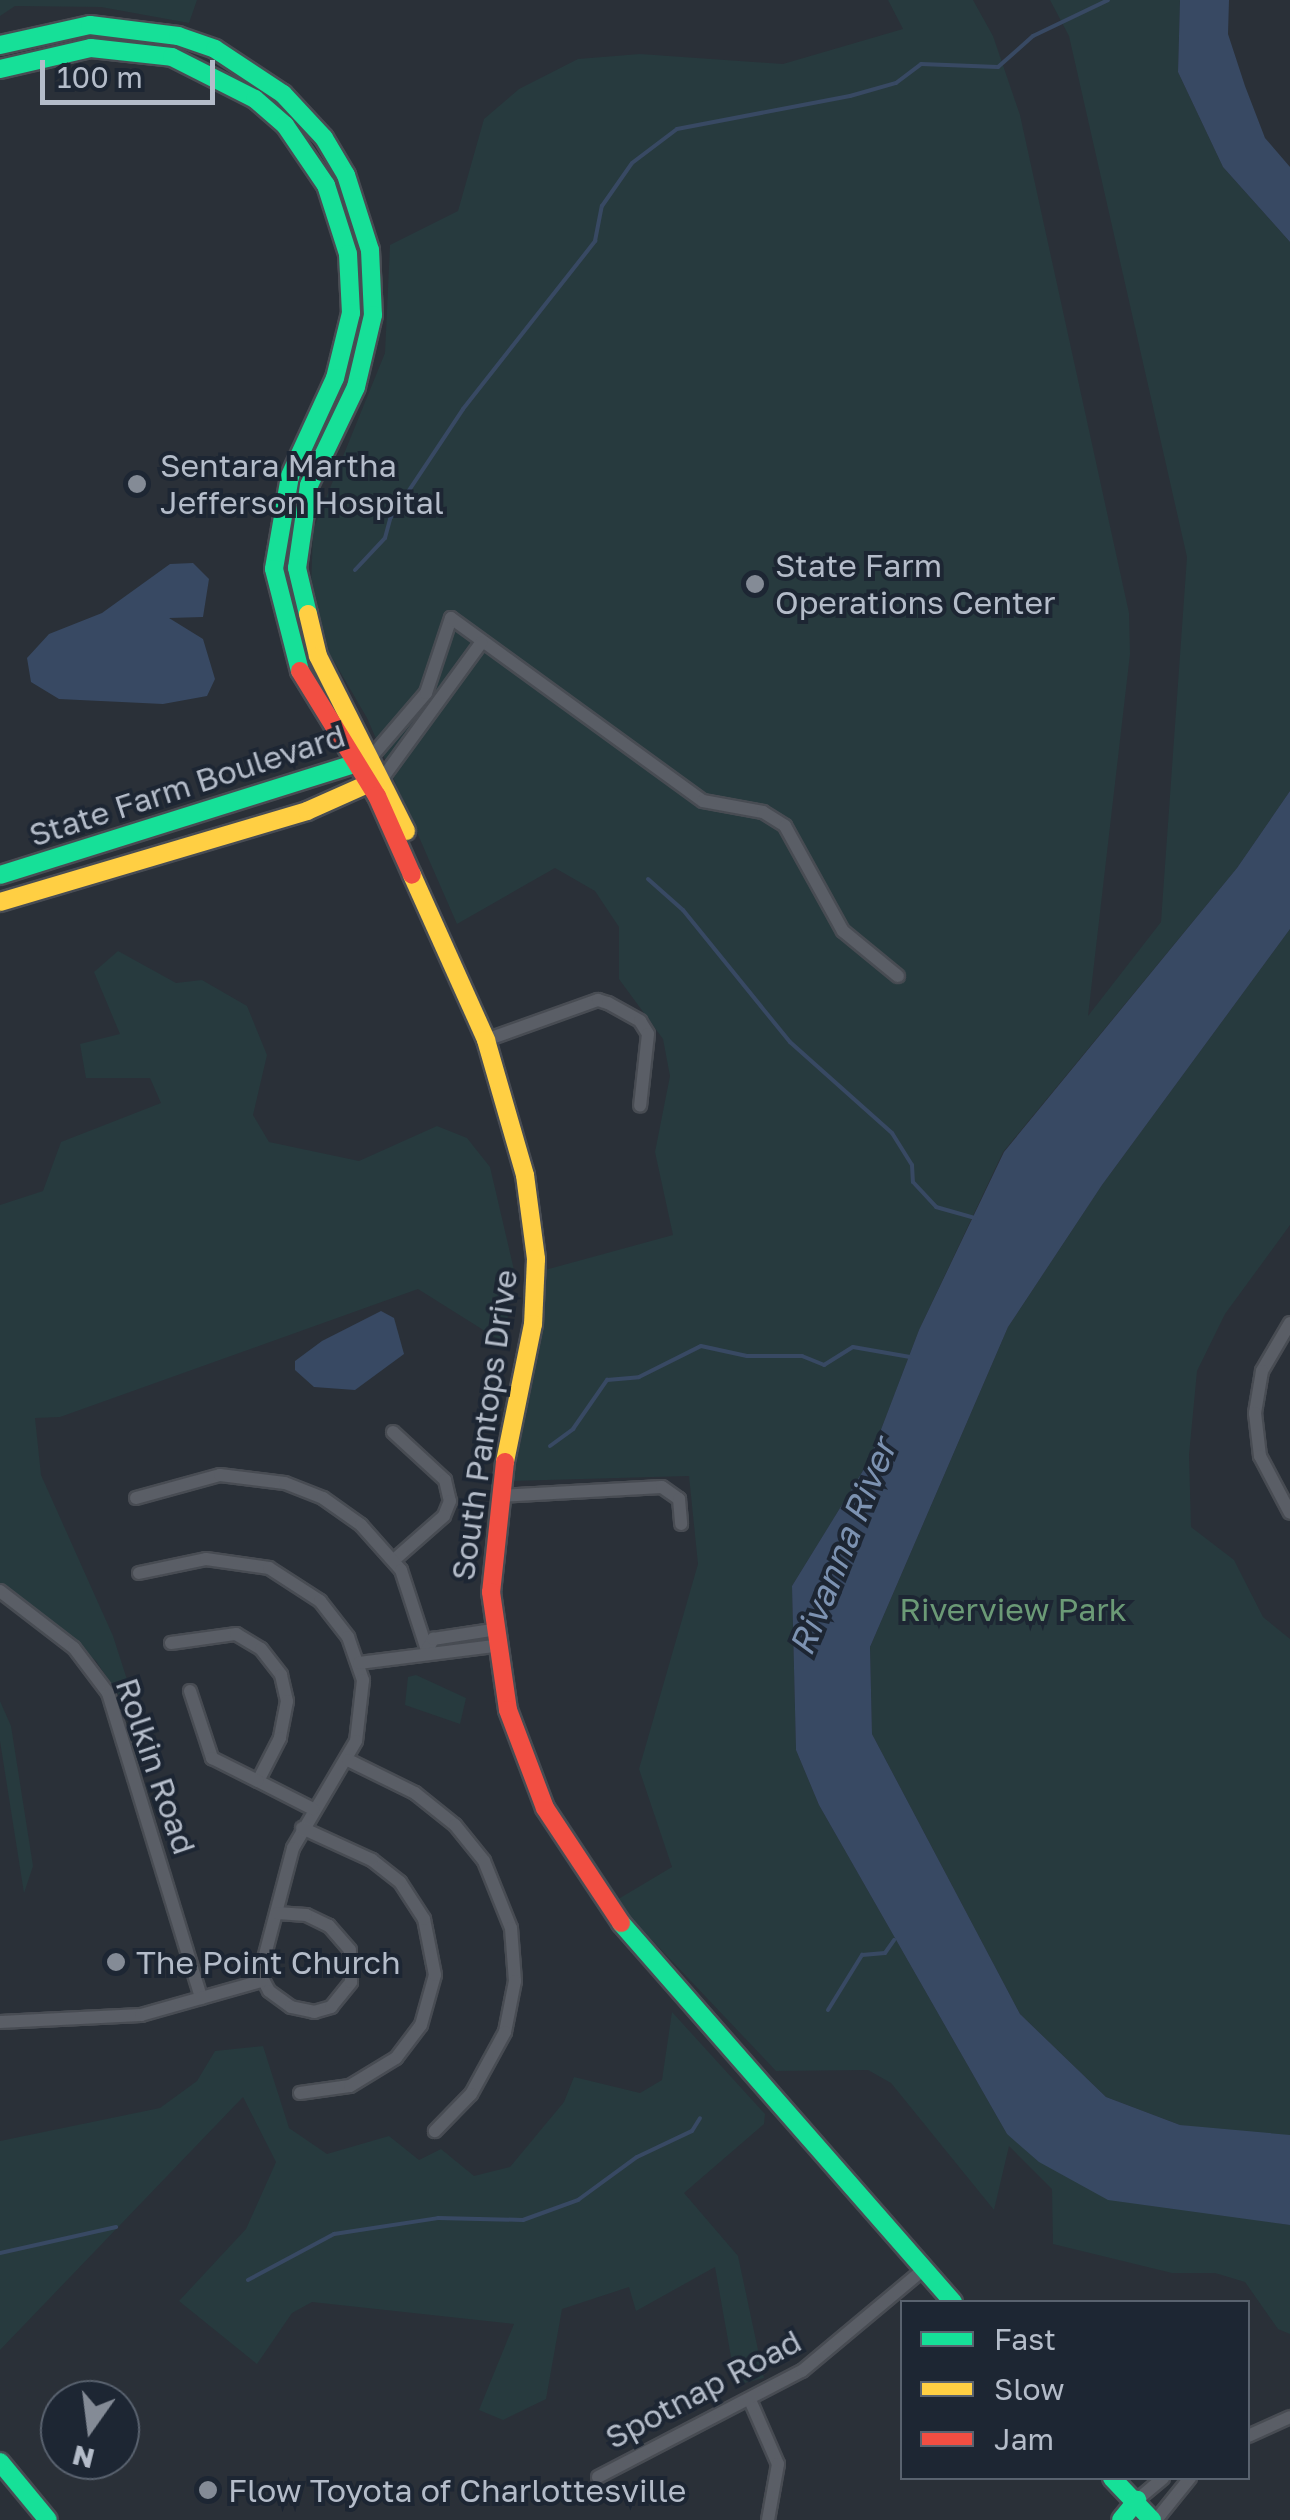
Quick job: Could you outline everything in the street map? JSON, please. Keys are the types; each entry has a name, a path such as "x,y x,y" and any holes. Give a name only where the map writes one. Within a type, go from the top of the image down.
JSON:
{"main road":[{"path":"0,46 90,25 178,36 215,49 283,94 324,138 346,175 370,250 373,315 356,386 310,484 296,568 318,656 364,761"},
{"path":"0,69 91,48 172,57 255,100 284,125 326,185 348,254 351,313 335,378 290,476 274,570 298,668 364,761"},
{"name":"South Pantops Drive","path":"364,761 377,780 486,1040 517,1138 536,1258 533,1324 499,1496 493,1638 532,1781 585,1877 951,2300"},
{"name":"State Farm Boulevard","path":"0,875 364,761"},
{"name":"State Farm Boulevard","path":"0,902 288,816 377,780"},
{"path":"0,2462 48,2520"},
{"path":"1114,2480 1154,2519"},
{"path":"1121,2520 1136,2500"}],"street":[{"name":"State Farm Boulevard","path":"364,761 426,693 451,618 702,802 764,812 785,826 842,931 898,976"},
{"name":"State Farm Boulevard","path":"377,780 481,643"},
{"path":"486,1040 598,1000 608,1003 640,1020 648,1034 640,1106"},
{"path":"1290,1323 1262,1371 1255,1414 1266,1475 1290,1512"},
{"path":"393,1432 445,1480 450,1501 444,1516 394,1560"},
{"path":"136,1498 202,1477 284,1482 343,1510 394,1560 414,1595 427,1650"},
{"path":"499,1496 662,1487 679,1499 681,1524"},
{"path":"138,1574 217,1559 284,1574 336,1618 359,1663 364,1702 348,1760 302,1828 261,1981"},
{"name":"Rolkin Road","path":"0,1591 74,1648 108,1694 201,1998"},
{"path":"171,1643 236,1634 261,1648 282,1675 288,1701 280,1738 258,1781"},
{"path":"359,1663 493,1638"},
{"path":"190,1692 212,1758 314,1809"},
{"path":"348,1760 415,1793 454,1825 484,1861 511,1928 515,1981 505,2032 471,2094 435,2131"},
{"path":"300,2093 351,2086 397,2057 428,2010 435,1975 424,1919 400,1882 372,1860 302,1828"},
{"path":"261,1981 291,2006 314,2012 340,2000 352,1982 352,1958 334,1930 306,1916 277,1913"},
{"path":"0,2022 120,2018 261,1981"},
{"name":"Spotnap Road","path":"598,2477 750,2400 818,2360 924,2269"},
{"path":"750,2400 778,2464 768,2520"},
{"path":"1250,2435 1290,2417"},
{"path":"1136,2500 1161,2480"},
{"path":"1154,2519 1188,2480"}],"green space":[{"path":"0,0 197,0 189,23 101,7 15,6 0,16"},
{"path":"888,0 973,0 993,36 1020,115 1129,613 1130,654 1088,1016 1161,922 1187,557 1069,36 1050,0 1180,0 1178,72 1223,167 1290,242 1290,791 1237,868 1003,1152 919,1330 869,1461 792,1586 796,1750 819,1805 1007,2134 1222,2214 1290,2225 1290,2334 1278,2329 1245,2282 1215,2273 1172,2273 1053,2244 1052,2189 1009,2146 994,2210 891,2083 868,2070 776,2071 615,1901 672,1867 639,1769 698,1564 689,1476 510,1481 545,1270 673,1235 655,1152 670,1076 663,1039 619,979 619,927 595,891 555,868 457,924 367,718 328,651 311,589 313,530 385,353 390,245 458,211 484,119 519,89 578,59 640,54 783,64 903,29"},
{"name":"Riverview Park","path":"1290,929 1290,1225 1225,1314 1197,1371 1189,1455 1191,1527 1234,1560 1263,1617 1290,1639 1290,2135 1263,2137 1180,2125 1106,2097 1020,2014 872,1734 870,1647 1008,1327 1102,1185"},
{"path":"118,951 176,983 202,980 247,1006 267,1055 253,1115 269,1142 359,1161 437,1126 467,1138 490,1167 514,1270 504,1343 418,1289 60,1417 35,1418 41,1475 113,1636 132,1695 130,1712 96,1661 0,1584 0,1205 43,1191 61,1142 161,1103 150,1078 86,1078 80,1044 120,1034 94,972"},
{"path":"416,1675 466,1698 460,1724 405,1705 408,1677"},
{"path":"0,1701 11,1726 33,1866 24,1893 0,1741"},
{"path":"672,2012 765,2114 764,2124 684,2193 738,2256 764,2378 736,2385 715,2267 636,2311 629,2287 562,2309 546,2399 503,2420 479,2410 514,2324 312,2302 292,2313 257,2364 179,2301 246,2229 276,2162 243,2097 0,2350 0,2141 160,2108 197,2081 215,2051 263,2046 289,2128 327,2154 389,2136 419,2160 441,2149 474,2176 510,2167 564,2102 574,2077 640,2093 662,2080"}],"water":[{"path":"1180,0 1229,0 1228,34 1245,86 1265,138 1290,167 1290,242 1223,167 1178,72"},
{"path":"193,563 209,579 203,617 169,618 203,639 215,679 207,696 163,704 59,699 31,682 27,658 49,634 102,613 170,564"},
{"name":"Rivanna River","path":"1290,791 1290,929 1102,1185 1008,1327 870,1647 872,1734 1020,2014 1106,2097 1180,2125 1290,2135 1290,2225 1108,2200 1039,2162 1007,2134 819,1805 796,1750 792,1586 869,1461 919,1330 1004,1152 1237,868"},
{"path":"381,1311 394,1318 404,1354 355,1390 314,1387 295,1370 295,1361 322,1341"}],"waterway":[{"path":"355,570 385,538 390,519 463,409 595,241 602,206 632,163 677,129 850,96 896,83 921,64 998,67 1033,36 1108,0"},
{"path":"648,879 683,910 790,1042 892,1133 912,1165 913,1182 936,1207 975,1218"},
{"path":"550,1446 573,1429 607,1380 639,1377 701,1346 747,1356 802,1356 824,1365 853,1347 910,1357"},
{"path":"828,2010 862,1955 885,1953 894,1940"},
{"path":"248,2280 334,2234 438,2218 523,2220 578,2200 637,2157 692,2131 700,2118"},
{"path":"0,2253 116,2227"}],"traffic: fast":[{"path":"0,45 90,25 178,36 215,49 283,94 324,138 346,175 370,250 373,315 356,387 309,485 297,568 308,614"},
{"path":"0,69 91,48 172,57 255,99 285,125 326,185 348,254 351,313 335,378 290,476 274,569 300,671"},
{"path":"0,875 363,761"},
{"path":"621,1923 951,2300"},
{"path":"0,2462 48,2520"},
{"path":"1114,2480 1152,2520"},
{"path":"1121,2520 1137,2500"}],"traffic: slow":[{"path":"308,614 318,656 406,831"},
{"path":"0,902 307,811 379,779"},
{"path":"412,875 486,1040 525,1175 536,1259 533,1324 505,1462"}],"traffic: jam":[{"path":"300,671 377,796 412,875"},
{"path":"505,1462 491,1592 508,1710 545,1808 621,1923"}],"place":[{"name":"Sentara Martha Jefferson Hospital","path":"137,484"},
{"name":"State Farm Operations Center","path":"755,584"},
{"name":"The Point Church","path":"116,1962"},
{"name":"Flow Toyota of Charlottesville","path":"208,2490"}]}
